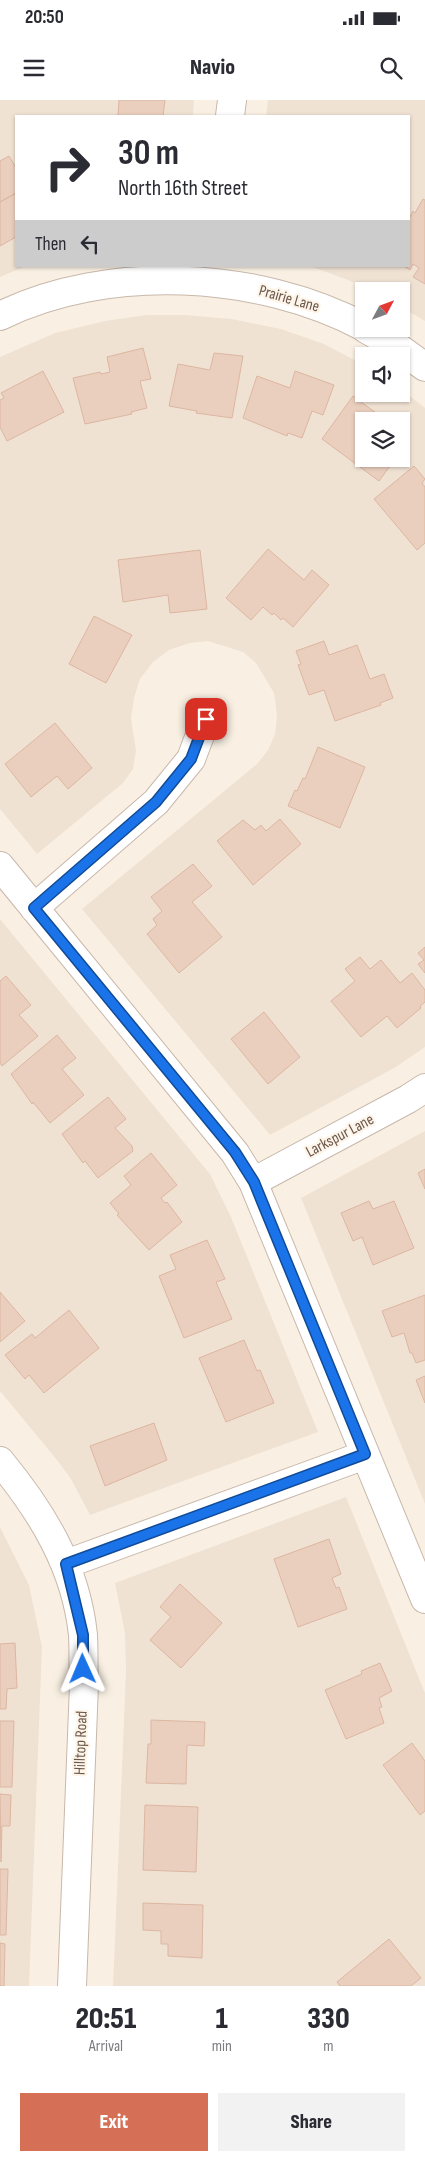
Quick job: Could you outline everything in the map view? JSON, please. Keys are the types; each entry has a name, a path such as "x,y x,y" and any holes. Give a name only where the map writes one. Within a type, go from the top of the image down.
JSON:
{"street":[{"path":"230,115 232,100"},
{"name":"Prairie Lane","path":"0,316 47,298 95,287 212,274 321,308 355,323"},
{"name":"Prairie Lane","path":"382,338 425,367"},
{"path":"34,908 156,802 191,759 206,719"},
{"path":"0,866 235,1152 254,1182 425,1599"},
{"name":"Larkspur Lane","path":"254,1182 425,1088"},
{"path":"66,1564 365,1454"},
{"name":"Hilltop Road","path":"0,1461 28,1495 46,1524 66,1564 83,1635 84,1685 72,1986"}],"shaded area":[{"path":"0,100 194,100 193,115 15,115 15,267 24,267 0,277"},
{"path":"268,100 425,100 425,321 410,312 410,282 355,283 313,267 410,267 410,115 266,115"},
{"path":"146,315 185,315 232,319 281,329 324,344 355,360 355,402 410,402 410,396 425,408 425,1047 396,1067 270,1135 82,909 257,764 268,750 275,734 277,716 274,693 256,663 243,652 208,641 190,643 169,650 153,662 140,679 134,698 131,718 136,751 133,769 123,783 37,854 0,809 0,357 55,333 105,321"},
{"path":"0,919 210,1174 231,1217 318,1432 90,1515 71,1479 0,1391"},
{"path":"425,1131 425,1504 301,1198"},
{"path":"346,1497 425,1693 425,1986 113,1986 126,1671 125,1633 115,1583"},
{"path":"0,1527 29,1585 42,1647 29,1986 0,1986"}],"building":[{"path":"119,100 165,100 163,115 118,115"},
{"path":"9,156 15,166 15,194 0,202 0,161"},
{"path":"15,194 15,238 0,246 0,202"},
{"path":"423,199 425,200 425,284 413,277 419,268 413,264 410,270 406,267 410,267 410,217 413,211 415,213"},
{"path":"143,348 151,379 140,381 147,408 131,412 132,414 85,424 73,378 100,372 101,374 110,372 107,357"},
{"path":"214,353 243,356 232,418 196,413 197,411 169,406 178,364 210,370"},
{"path":"43,371 64,412 7,441 0,427 0,400 4,398 1,393"},
{"path":"295,371 334,385 323,415 312,411 302,438 288,433 287,436 243,418 257,376 290,388"},
{"path":"353,396 355,402 361,402 375,412 355,412 355,463 322,439"},
{"path":"414,466 425,479 422,483 425,487 425,543 417,550 374,499"},
{"path":"360,467 389,467 379,481"},
{"path":"268,549 304,580 312,570 329,585 293,627 283,618 281,620 274,613 272,615 263,607 251,620 226,598"},
{"path":"200,550 207,609 170,613 168,595 123,602 118,560"},
{"path":"94,616 132,635 106,683 69,664"},
{"path":"324,641 329,655 357,645 370,679 384,674 393,698 380,703 381,705 335,721 324,690 309,695 298,665 301,664 296,651"},
{"path":"55,723 92,768 68,789 57,776 31,797 5,764"},
{"path":"318,747 365,767 340,828 288,806 295,790 297,791 303,778 305,779"},
{"path":"280,819 301,844 253,885 217,841 243,820 255,830 261,825 266,831"},
{"path":"193,864 212,886 192,902 222,937 179,973 147,934 157,925 153,919 162,911 151,897"},
{"path":"425,947 425,973 418,964 424,960 418,953"},
{"path":"360,957 370,969 381,960 400,983 412,973 425,990 425,1002 420,1006 421,1008 397,1028 387,1016 361,1037 331,1001 355,981 345,969"},
{"path":"6,976 31,1005 19,1015 38,1036 2,1066 0,1063 0,981"},
{"path":"264,1012 300,1057 268,1084 231,1039"},
{"path":"57,1035 76,1058 62,1069 84,1095 50,1123 33,1102 32,1104 11,1074"},
{"path":"108,1097 126,1119 115,1128 132,1146 133,1151 98,1178 85,1161 83,1163 62,1134"},
{"path":"151,1153 177,1185 161,1198 165,1203 167,1202 182,1222 149,1250 117,1215 119,1214 110,1203 131,1185 124,1176"},
{"path":"425,1169 425,1189 418,1173"},
{"path":"369,1201 373,1209 394,1201 414,1248 373,1265 362,1237 353,1241 341,1213"},
{"path":"207,1240 225,1279 216,1282 232,1319 184,1338 159,1276 176,1269 170,1255"},
{"path":"0,1292 25,1321 0,1342"},
{"path":"425,1295 425,1360 416,1363 412,1353 410,1353 404,1333 392,1337 382,1311"},
{"path":"69,1310 99,1348 44,1393 29,1375 25,1379 5,1355 32,1334 35,1338"},
{"path":"244,1340 257,1371 260,1370 274,1403 226,1422 199,1358"},
{"path":"425,1376 425,1403 416,1380"},
{"path":"154,1423 167,1460 105,1486 90,1446"},
{"path":"329,1539 341,1574 332,1578 336,1588 339,1587 347,1609 298,1627 274,1559"},
{"path":"180,1584 222,1623 181,1668 150,1640 171,1617 160,1607"},
{"path":"15,1643 17,1688 7,1689 6,1709 0,1709 0,1644"},
{"path":"380,1663 392,1691 379,1698 382,1707 379,1708 384,1723 346,1739 325,1690 362,1674 361,1671"},
{"path":"151,1720 205,1722 204,1746 187,1745 186,1784 146,1783 148,1744 151,1744"},
{"path":"0,1721 14,1721 12,1787 0,1787"},
{"path":"412,1743 425,1761 425,1811 420,1815 383,1765"},
{"path":"0,1794 11,1795 10,1826 2,1826 1,1862"},
{"path":"145,1805 198,1807 196,1872 143,1870"},
{"path":"0,1869 8,1869 6,1935 0,1935"},
{"path":"143,1903 203,1905 202,1958 168,1956 168,1944 161,1944 161,1931 143,1930"},
{"path":"389,1939 421,1978 411,1986 340,1986 337,1982"},
{"path":"0,1943 5,1944 4,1986 0,1986"}],"route":[{"path":"83,1669 83,1635 77,1602 66,1564 365,1454 254,1182 235,1152 34,908 156,802 191,759 206,719"}]}
